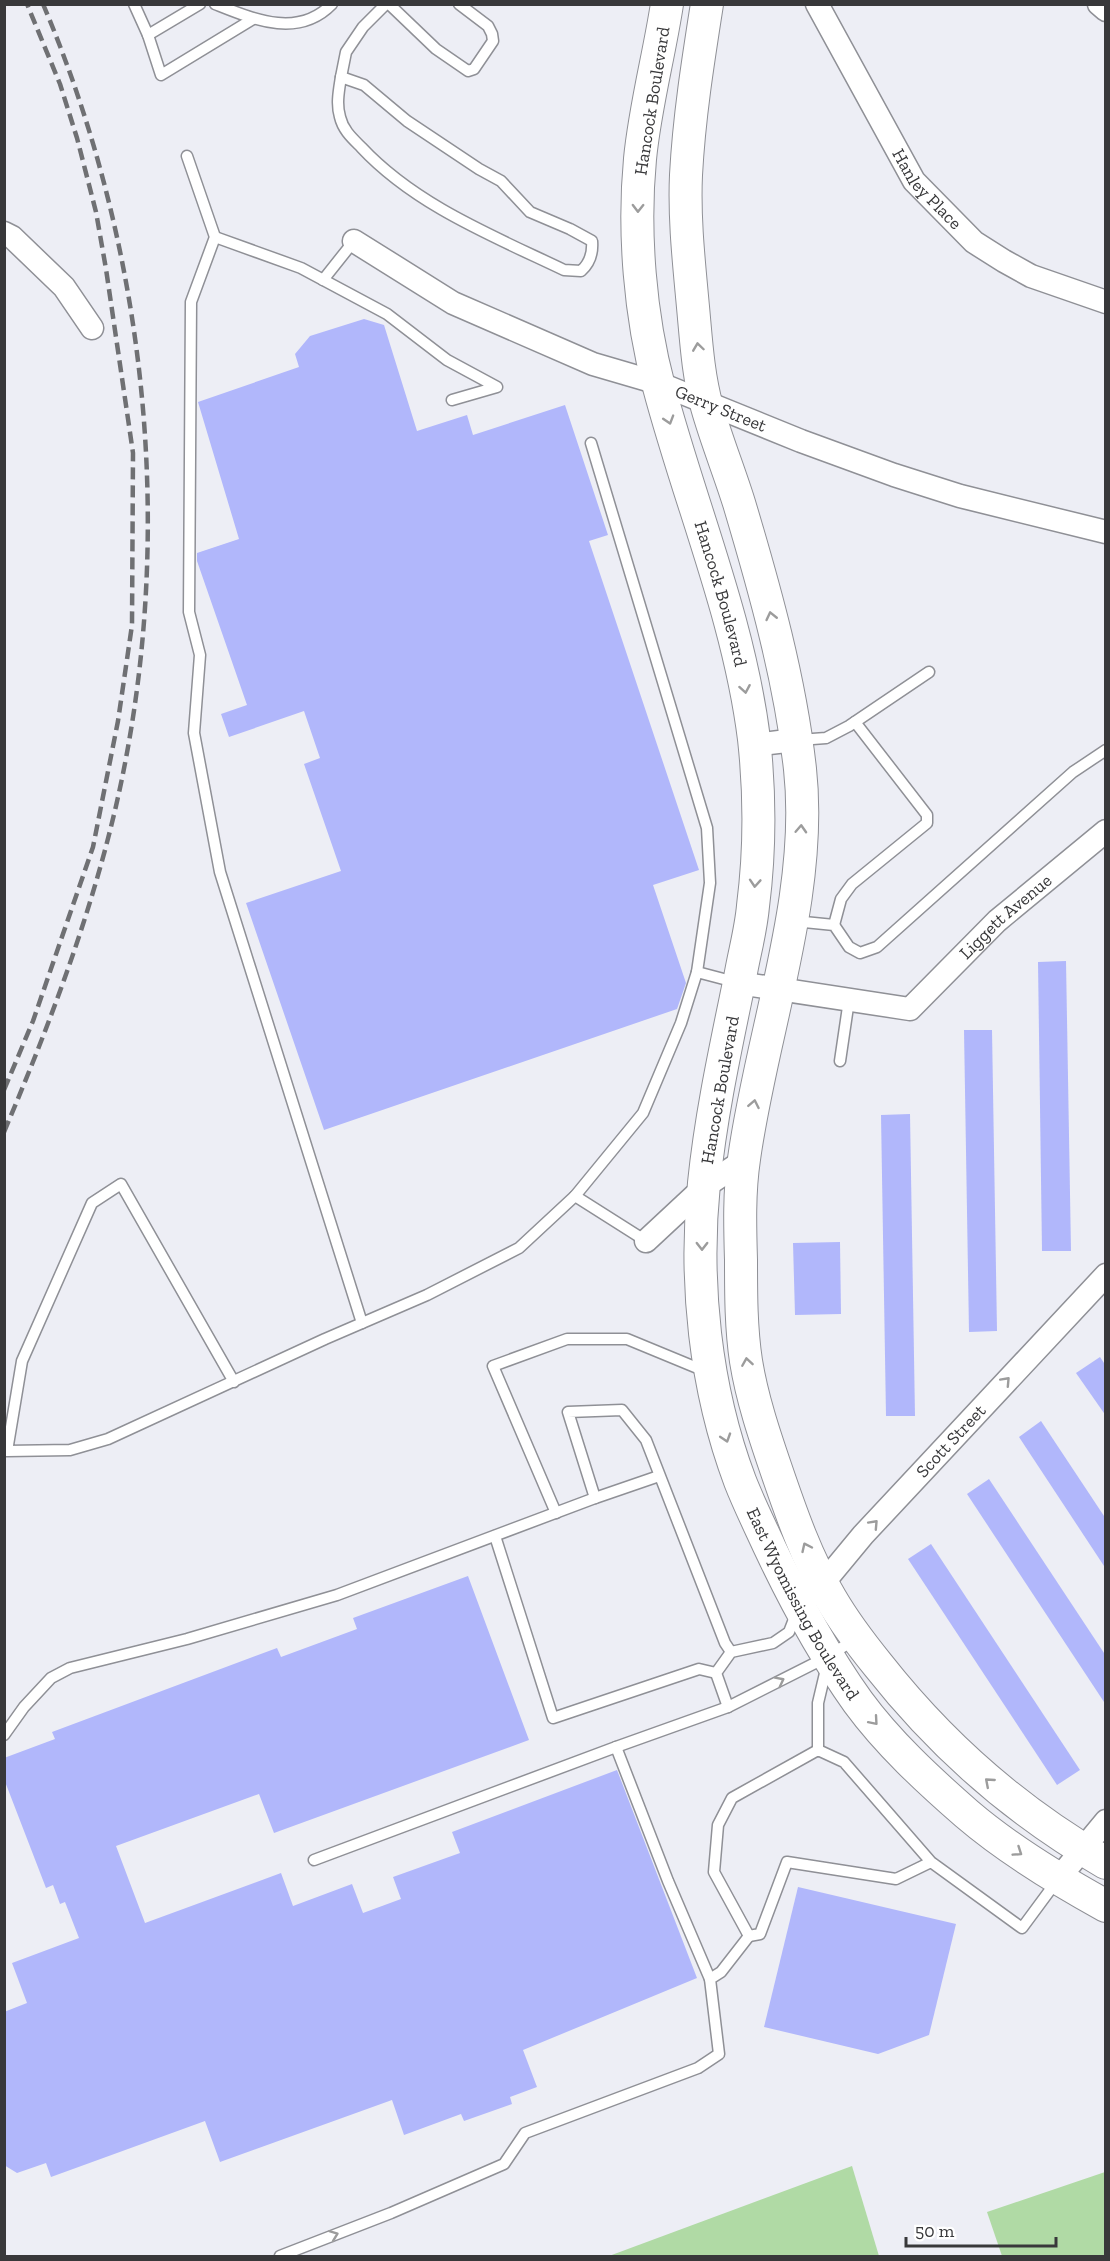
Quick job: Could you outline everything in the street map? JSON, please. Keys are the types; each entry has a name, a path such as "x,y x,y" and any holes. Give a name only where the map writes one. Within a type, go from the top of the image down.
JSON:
{"street":[{"path":"666,8 700,4"},
{"name":"Hancock Boulevard","path":"707,4 695,82 686,177 687,235 694,318 706,403 738,499 767,599 786,681 800,771 802,823 797,882 743,1161"},
{"name":"Hanley Place","path":"817,4 914,181 929,197 974,242 1004,261 1031,276 1106,302"},
{"path":"1099,4 1106,10"},
{"name":"Hancock Boulevard","path":"666,8 640,158 638,225 640,266 658,383 731,628 741,670 754,745 758,792 758,844 753,909 714,1104 704,1187"},
{"path":"4,233 12,237 64,287 92,328"},
{"name":"Gerry Street","path":"354,241 453,303 593,364 658,383 821,448 960,496 1106,532"},
{"path":"754,745 795,740"},
{"name":"Liggett Avenue","path":"849,1000 910,1009 997,921 1106,831"},
{"path":"739,983 849,1000"},
{"path":"646,1241 704,1187 743,1161"},
{"name":"East Wyomissing Boulevard","path":"743,1161 740,1222 741,1310 747,1365 763,1429 801,1536 823,1585 856,1638 910,1705 957,1754 1001,1792 1094,1857"},
{"name":"East Wyomissing Boulevard","path":"704,1187 705,1343 723,1427 741,1482 799,1609 859,1703 927,1778 971,1818 1058,1879 1106,1906"},
{"name":"Scott Street","path":"799,1609 823,1585 863,1535 1106,1275"},
{"path":"1058,1879 1094,1857 1106,1821"}],"lane":[{"path":"134,4 148,35 161,75 253,19"},
{"path":"148,35 200,4"},
{"path":"214,4 272,24 296,24 312,19 332,4"},
{"path":"341,77 364,85 407,121 478,169 501,180 530,212 592,241 593,251 588,265 581,271 564,270 446,213 378,166 347,132 340,117 338,97 341,77 346,52 363,27 388,4 436,49 468,71 474,69 493,41 492,34 488,26 459,4"},
{"path":"187,156 215,237 191,302 189,612 200,655 194,734 220,872 362,1323"},
{"path":"215,237 301,267 387,314 447,360 497,387 452,400"},
{"path":"323,280 354,241"},
{"path":"234,1382 121,1184 92,1203 22,1360 8,1451 70,1450 108,1439 427,1295 519,1248 575,1196 643,1113 681,1023 697,972 710,883 707,828 591,443"},
{"path":"795,740 826,738 855,722 929,672"},
{"path":"834,926 841,899 852,884 927,823 927,815 855,722"},
{"path":"790,921 834,926 849,947 860,953 876,947 1073,772 1106,750"},
{"path":"697,972 739,983"},
{"path":"840,1061 849,1000"},
{"path":"575,1196 646,1241"},
{"path":"556,1513 493,1366 567,1339 627,1339 711,1373"},
{"path":"595,1498 568,1412 622,1410 645,1440 728,1648 716,1672 728,1707"},
{"path":"4,1735 24,1707 51,1678 70,1668 187,1639 337,1595 659,1476"},
{"path":"495,1536 553,1718 699,1669 716,1672"},
{"path":"728,1648 773,1643 789,1632 799,1609"},
{"path":"314,1860 728,1707 829,1656 856,1638"},
{"path":"818,1750 818,1703 829,1656"},
{"path":"280,2256 391,2213 504,2164 525,2133 698,2068 719,2054 710,1979 668,1881 616,1747"},
{"path":"818,1750 844,1762 931,1862 1022,1928 1058,1879"},
{"path":"749,1936 714,1872 718,1825 732,1798 818,1750"},
{"path":"710,1979 721,1972 749,1936 760,1934 787,1862 896,1879 931,1862"}],"green space":[{"path":"852,2166 879,2256 609,2256"},
{"path":"1105,2172 1105,2256 1002,2256 987,2212"}],"building":[{"path":"364,319 384,325 417,431 467,415 473,435 565,405 608,535 589,541 699,870 653,885 686,983 677,1009 324,1130 246,903 341,871 304,764 320,758 304,711 229,737 221,714 247,705 197,561 197,553 239,539 198,402 299,367 295,354 310,336"},
{"path":"1066,961 1071,1251 1042,1251 1038,962"},
{"path":"964,1030 992,1030 997,1331 969,1332"},
{"path":"910,1114 915,1416 886,1416 881,1115"},
{"path":"840,1242 841,1314 795,1315 793,1243"},
{"path":"1100,1357 1106,1366 1106,1416 1076,1373"},
{"path":"1041,1421 1106,1519 1106,1569 1019,1437"},
{"path":"989,1479 1106,1656 1106,1705 967,1494"},
{"path":"931,1544 1080,1770 1057,1785 908,1559"},
{"path":"468,1576 529,1740 274,1833 259,1794 116,1846 145,1923 281,1873 293,1906 352,1884 363,1913 401,1899 393,1877 460,1853 452,1832 617,1770 697,1978 523,2050 537,2087 510,2097 512,2104 464,2121 461,2114 404,2135 392,2100 220,2162 205,2121 51,2177 46,2163 17,2173 4,2165 4,2012 27,2003 12,1963 79,1938 65,1902 60,1904 53,1885 46,1888 4,1779 4,1758 55,1739 52,1732 277,1648 281,1657 357,1629 353,1618"},
{"path":"798,1887 956,1924 929,2035 878,2054 764,2027"}],"railway":[{"path":"4,1090 33,1021 93,847 118,721 132,625 133,453 106,269 96,212 77,138 60,84 27,4"},
{"path":"4,1132 67,971 106,848 135,706 145,604 148,502 142,399 129,298 108,198 79,99 43,4"}]}
